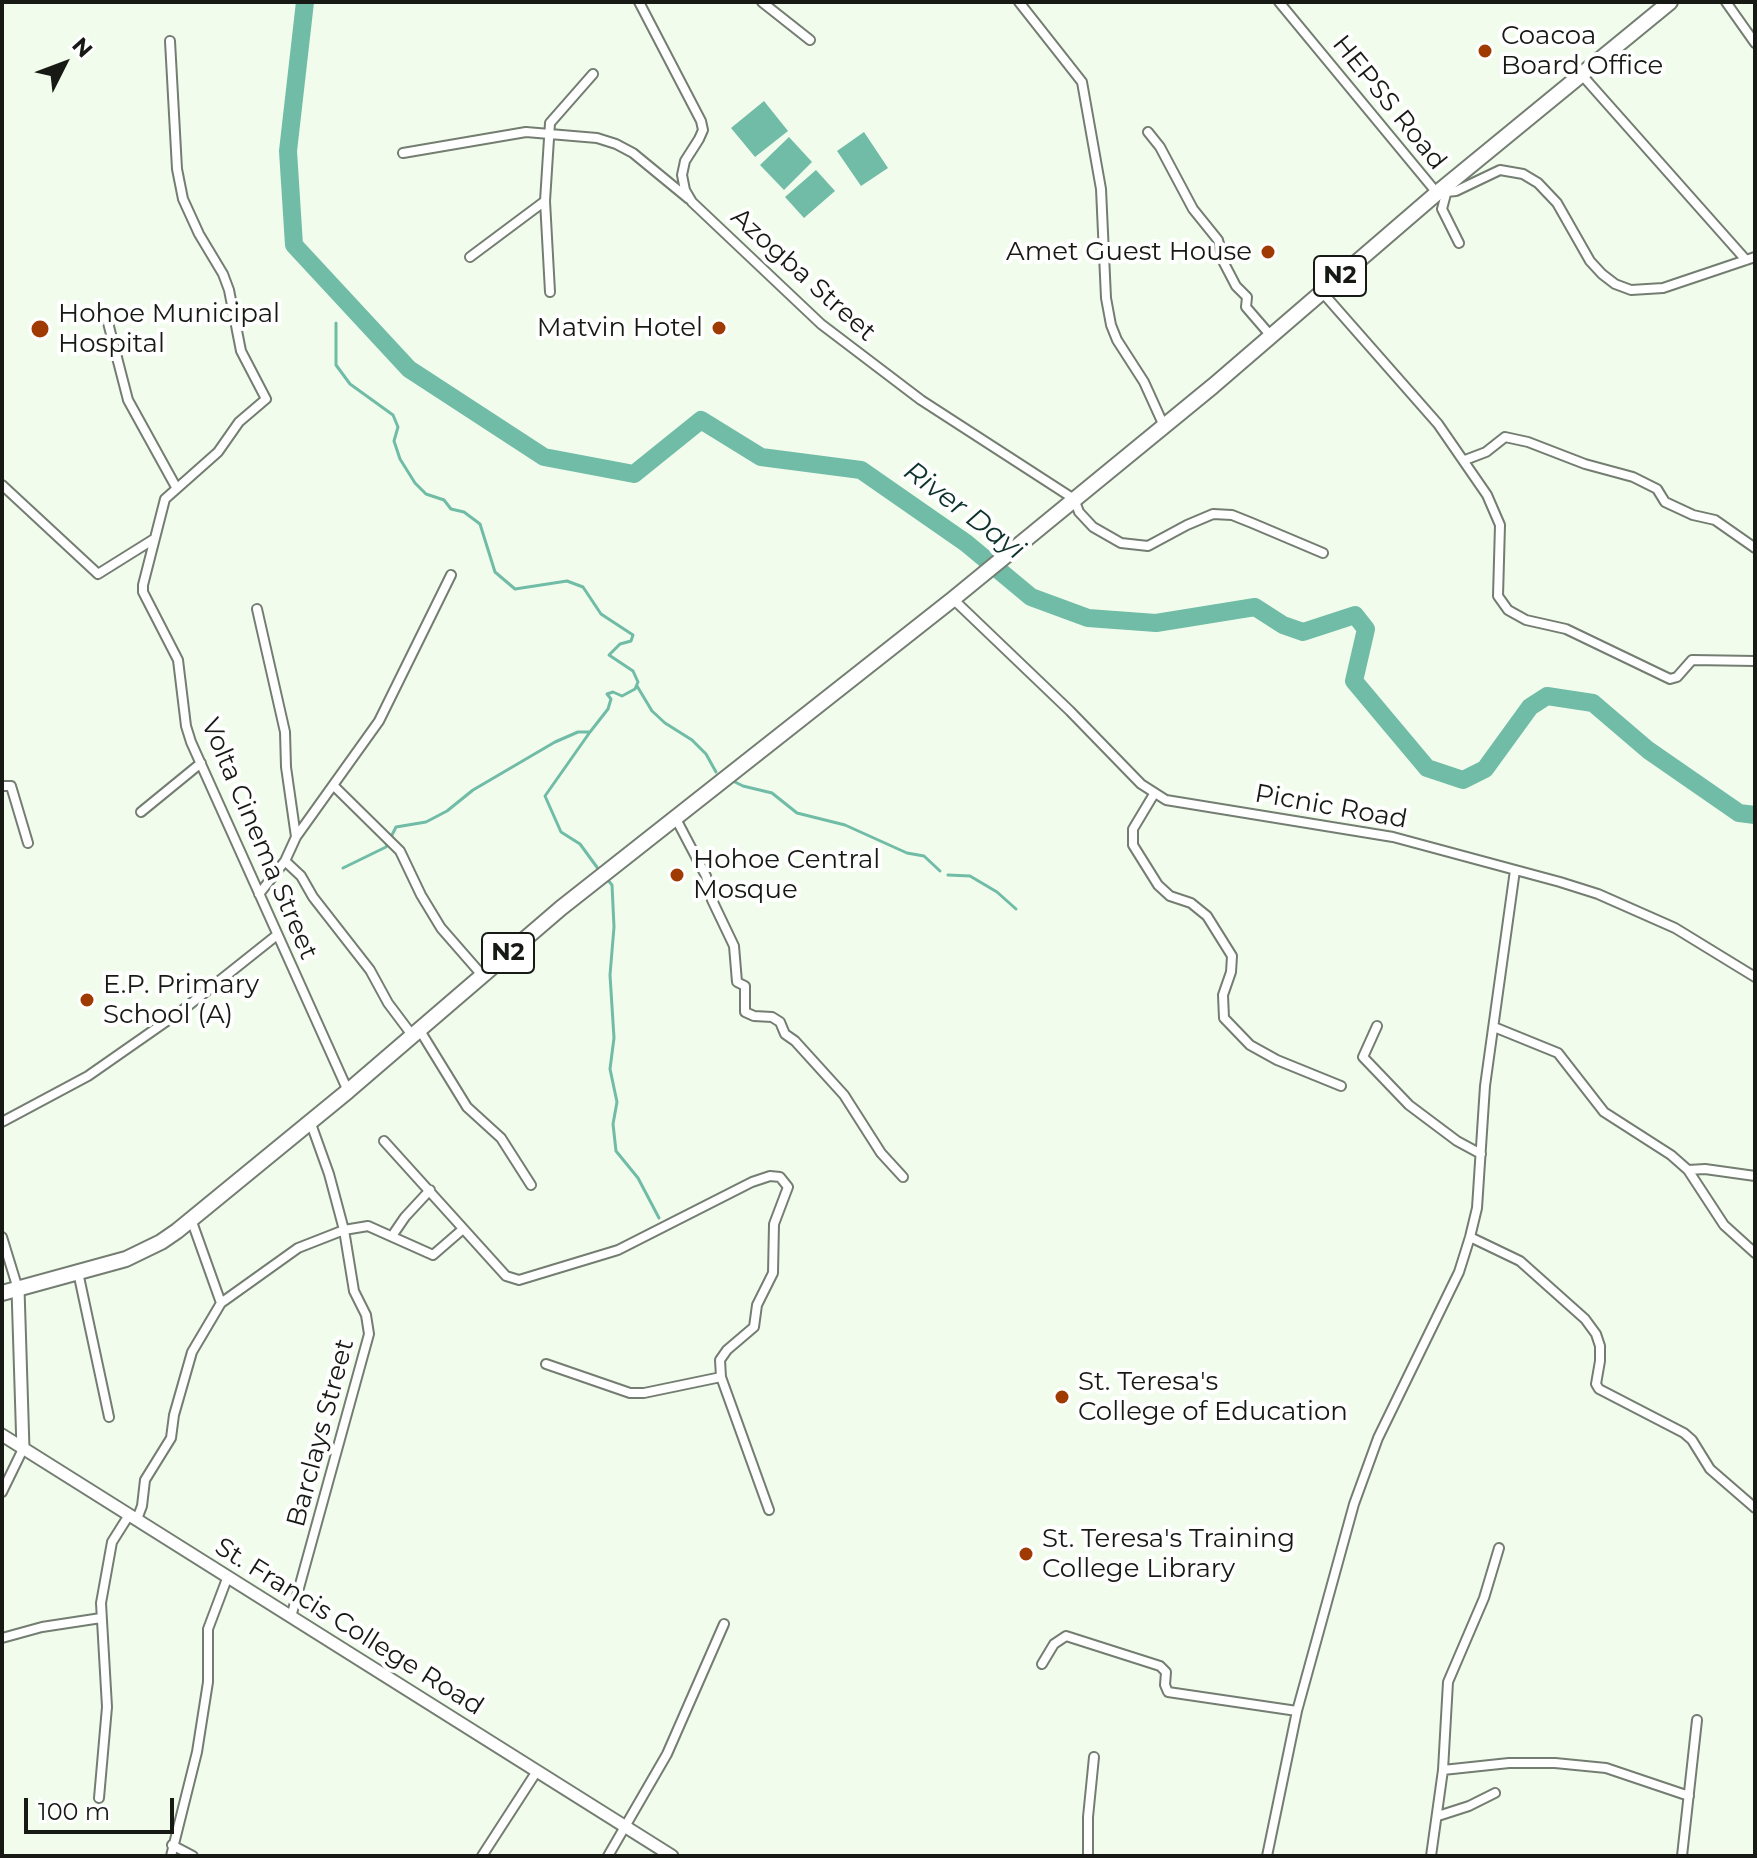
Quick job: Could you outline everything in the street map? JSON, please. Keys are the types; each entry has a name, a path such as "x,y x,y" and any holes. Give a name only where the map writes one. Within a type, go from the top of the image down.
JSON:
{"highway":[{"name":"N2","path":"2,1293 144,1252 191,1219 675,816 953,599 1164,426 1580,73 1670,2"}],"main road":[{"path":"18,1289 23,1449"},
{"name":"St. Francis College Road","path":"2,1435 672,1856"}],"street":[{"path":"639,2 701,121 703,130 685,161 682,175 692,202"},
{"path":"762,2 810,40"},
{"path":"1019,2 1082,82 1101,189 1106,298 1111,325 1144,382 1164,426"},
{"name":"HEPSS Road","path":"1279,2 1441,194"},
{"path":"1726,2 1755,43"},
{"name":"Volta Cinema Street","path":"170,41 177,169 183,199 193,223 223,274 234,310 241,351 266,399 239,422 218,452 176,487 163,503 143,592 178,660 186,726 201,763 348,1091"},
{"path":"1459,243 1442,209 1441,194 1468,187 1500,170 1523,174 1538,183 1557,203 1596,267 1615,284 1631,290 1663,288 1750,258 1580,73"},
{"path":"550,292 545,201 552,118 593,74"},
{"name":"Azogba Street","path":"403,153 526,132 597,138 616,144 633,153 692,202 821,324 921,400 1074,499 1079,512 1093,527 1121,543 1148,546 1213,514 1232,515 1323,553"},
{"path":"1148,132 1160,147 1193,209 1218,240 1224,263 1236,286 1247,297 1246,307 1271,336"},
{"path":"470,257 545,201"},
{"path":"1321,291 1420,402 1465,460 1487,495 1500,525 1498,596 1517,616 1566,629 1670,679 1677,677 1692,660 1755,661"},
{"path":"106,315 128,400 176,487"},
{"path":"1465,460 1486,452 1505,437 1528,442 1595,468 1633,477 1657,489 1665,502 1693,515 1715,520 1755,548"},
{"path":"2,485 98,574 155,539"},
{"path":"259,894 285,861 296,837 379,721 451,575"},
{"name":"Picnic Road","path":"953,599 1154,794 1166,800 1393,837 1585,890 1686,934 1755,977"},
{"path":"257,609 285,732 286,767 296,837"},
{"path":"141,812 201,763"},
{"path":"2,786 11,786 28,843"},
{"path":"334,786 400,851 441,928 482,975"},
{"path":"1154,794 1133,829 1133,845 1158,885 1170,896 1191,903 1207,916 1232,956 1231,972 1223,995 1224,1018 1250,1045 1341,1086"},
{"path":"675,816 703,868 712,900 734,946 737,982 745,986 745,1012 772,1017 780,1022 785,1034 844,1095 881,1153 903,1177"},
{"path":"285,861 301,876 313,897 370,970 388,1003 416,1032 467,1107 501,1138 531,1185"},
{"path":"1267,1856 1297,1711 1354,1504 1378,1438 1459,1272 1470,1237 1477,1208 1485,1086 1515,870"},
{"path":"2,1122 88,1076 184,1009 277,935"},
{"path":"1377,1026 1363,1057 1409,1105 1457,1141 1481,1154"},
{"path":"1494,1027 1558,1053 1604,1112 1671,1155 1688,1170 1724,1225 1755,1253"},
{"name":"Barclays Street","path":"291,1617 369,1334 366,1315 354,1291 344,1230 329,1174 310,1121"},
{"path":"384,1141 506,1276 519,1280 618,1250 752,1182 770,1176 780,1177 788,1187 774,1224 773,1273 757,1305 754,1327 723,1355 721,1377 769,1510"},
{"path":"1688,1170 1705,1169 1755,1176"},
{"path":"392,1236 430,1190"},
{"path":"191,1219 221,1303"},
{"path":"99,1798 107,1707 101,1618 109,1553 112,1542 142,1506 145,1480 171,1438 174,1415 192,1352 215,1309 298,1248 344,1230 368,1226 433,1255 463,1229"},
{"path":"2,1237 18,1289"},
{"path":"1470,1237 1520,1261 1585,1319 1600,1346 1596,1384 1599,1389 1684,1433 1710,1469 1755,1508"},
{"path":"78,1272 109,1417"},
{"path":"546,1364 630,1393 644,1393 721,1377"},
{"path":"2,1492 23,1449"},
{"path":"1431,1856 1443,1770 1448,1682 1484,1598 1499,1548"},
{"path":"171,1856 197,1752 208,1682 208,1629 228,1576"},
{"path":"2,1638 42,1627 101,1618"},
{"path":"608,1856 667,1754 724,1624"},
{"path":"1042,1664 1054,1644 1066,1636 1160,1666 1166,1672 1168,1692 1297,1711"},
{"path":"1682,1856 1697,1720"},
{"path":"1088,1856 1094,1757"},
{"path":"1443,1770 1509,1763 1606,1768 1689,1796"},
{"path":"482,1856 537,1771"},
{"path":"1438,1816 1495,1793"},
{"path":"172,1845 193,1856"}],"water":[{"path":"764,101 788,131 755,157 731,128"},
{"path":"864,132 888,168 861,186 837,151"},
{"path":"789,137 812,162 784,190 760,165"},
{"path":"816,170 835,191 804,218 785,197"}],"waterway":[{"name":"River Dayi","path":"305,2 288,151 294,245 409,369 544,457 634,474 701,420 761,457 861,470 966,543 1031,597 1088,618 1156,623 1255,607 1283,625 1303,632 1355,615 1366,629 1354,681 1427,768 1463,780 1485,769 1530,707 1547,696 1593,703 1648,750 1739,813 1755,815"},
{"path":"336,323 336,365 350,384 393,415 398,427 394,441 400,459 415,483 426,494 444,500 451,509 464,512 480,524 495,572 515,589 567,581 583,587 601,614 633,635 631,641 620,644 609,655 633,671 638,682 635,689 622,696 613,692 607,694 611,699 608,709 590,732 578,732 555,742 473,790 447,811 426,822 396,827 386,847 343,868"},
{"path":"637,686 652,711 692,740 706,754 716,772"},
{"path":"590,732 545,796 561,832 580,844 599,870"},
{"path":"733,781 772,793 797,813 845,825 907,853 924,856 940,871"},
{"path":"948,875 970,876 997,892 1016,909"},
{"path":"607,879 612,885 614,927 610,975 614,1038 610,1069 617,1102 613,1124 616,1151 638,1178 659,1218"}],"place":[{"name":"Coacoa Board Office","path":"1485,51"},
{"name":"Amet Guest House","path":"1268,252"},
{"name":"Matvin Hotel","path":"719,328"},
{"name":"Hohoe Municipal Hospital","path":"40,329"},
{"name":"Hohoe Central Mosque","path":"677,875"},
{"name":"E.P. Primary School (A)","path":"87,1000"},
{"name":"St. Teresa's College of Education","path":"1062,1397"},
{"name":"St. Teresa's Training College Library","path":"1026,1554"}]}
